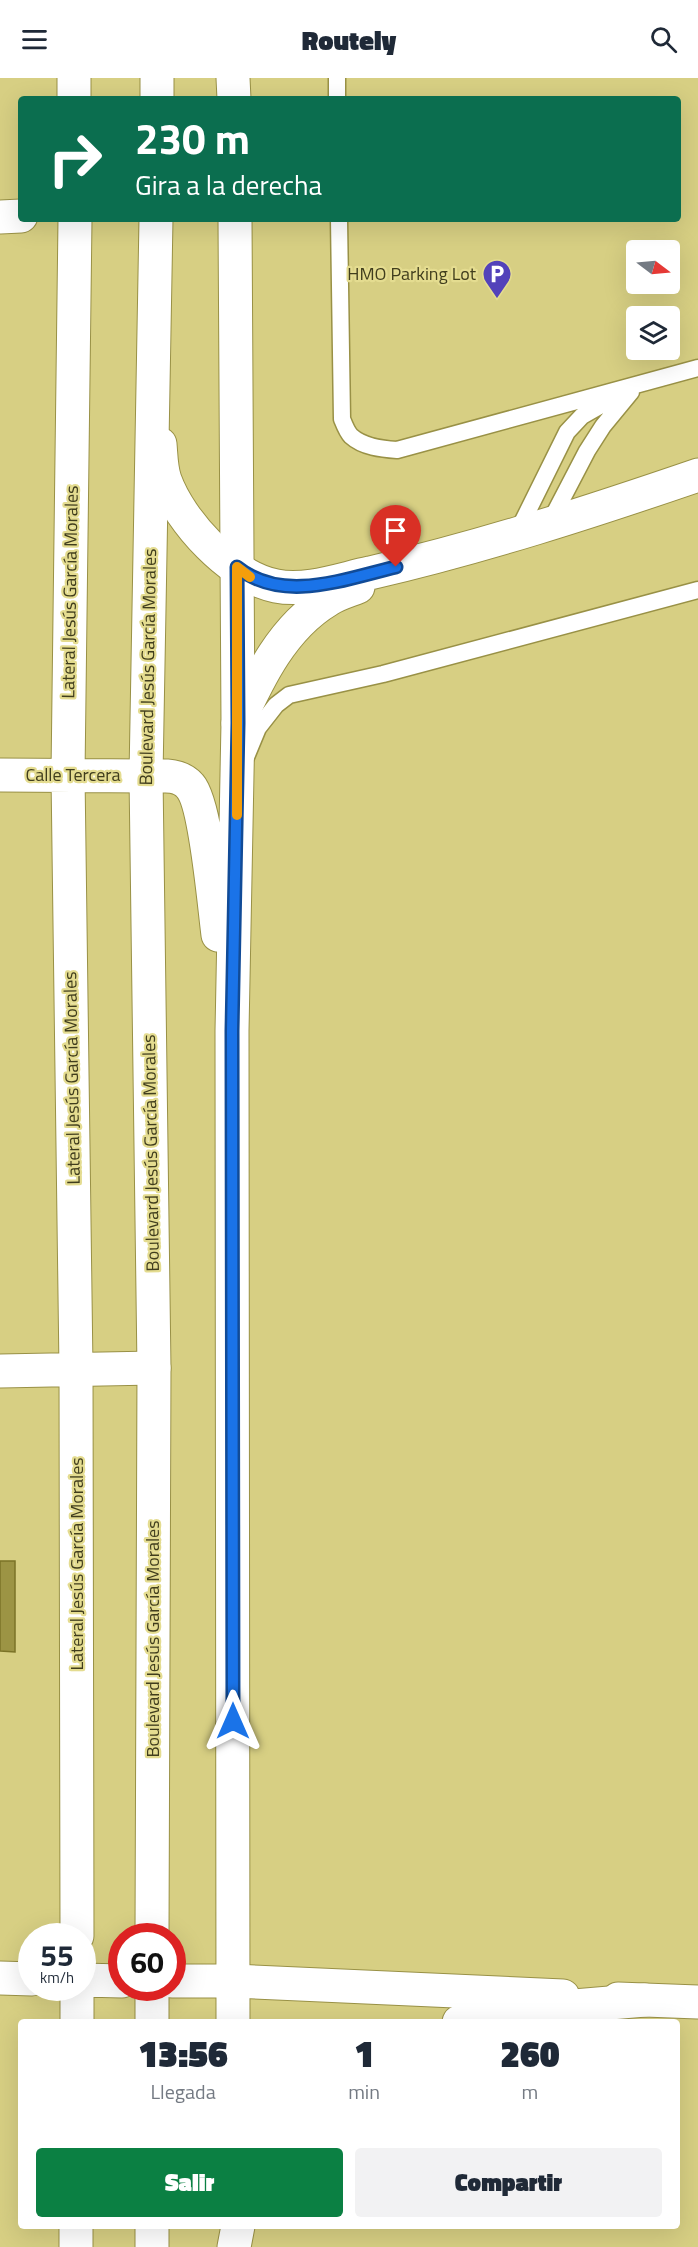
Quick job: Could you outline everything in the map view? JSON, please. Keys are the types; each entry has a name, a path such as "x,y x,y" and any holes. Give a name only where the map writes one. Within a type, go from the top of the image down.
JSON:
{"main road":[{"path":"74,78 74,96"},
{"path":"157,78 157,96"},
{"path":"233,78 234,96"},
{"path":"0,217 18,216"},
{"name":"Lateral Jesús García Morales","path":"75,222 68,774 76,1369 77,1923"},
{"name":"Boulevard Jesús García Morales","path":"152,1923 154,1368 146,776 156,222"},
{"path":"233,2019 232,1031 238,723 234,222"},
{"name":"Boulevard Jesús García Morales","path":"154,370 164,478 174,501 208,546 249,576 261,582 292,588 417,562"},
{"path":"238,723 261,674 276,650 297,625 328,600 417,562 548,526 698,476"},
{"name":"Calle Tercera","path":"0,775 169,776 179,778 189,785 197,800 202,821 232,1031"},
{"path":"0,1371 154,1368"},
{"path":"0,1978 18,1979"},
{"path":"186,1981 233,1981 698,2002"},
{"path":"472,2019 503,2012 645,2000"},
{"path":"77,2001 77,2019"},
{"path":"152,2001 152,2019"},
{"path":"76,2229 76,2247"},
{"path":"152,2229 152,2247"},
{"path":"229,2229 229,2247"},
{"path":"234,2247 237,2229"}],"lane":[{"path":"337,78 337,96"},
{"path":"339,222 342,419 350,435 364,443 379,449 397,450 698,368"},
{"path":"548,526 586,451 638,383"},
{"path":"516,534 567,432 582,416 638,383"},
{"path":"237,795 246,759 258,728 276,705 289,695 383,674 698,590"}],"building":[{"path":"0,1561 15,1561 15,1652 0,1651"}],"slow traffic":[{"path":"237,815 237,567 250,577"}],"place":[{"name":"HMO Parking Lot","path":"497,300"}],"route":[{"path":"233,1721 232,1031 238,723 237,567 261,582 292,588 396,567"}]}
